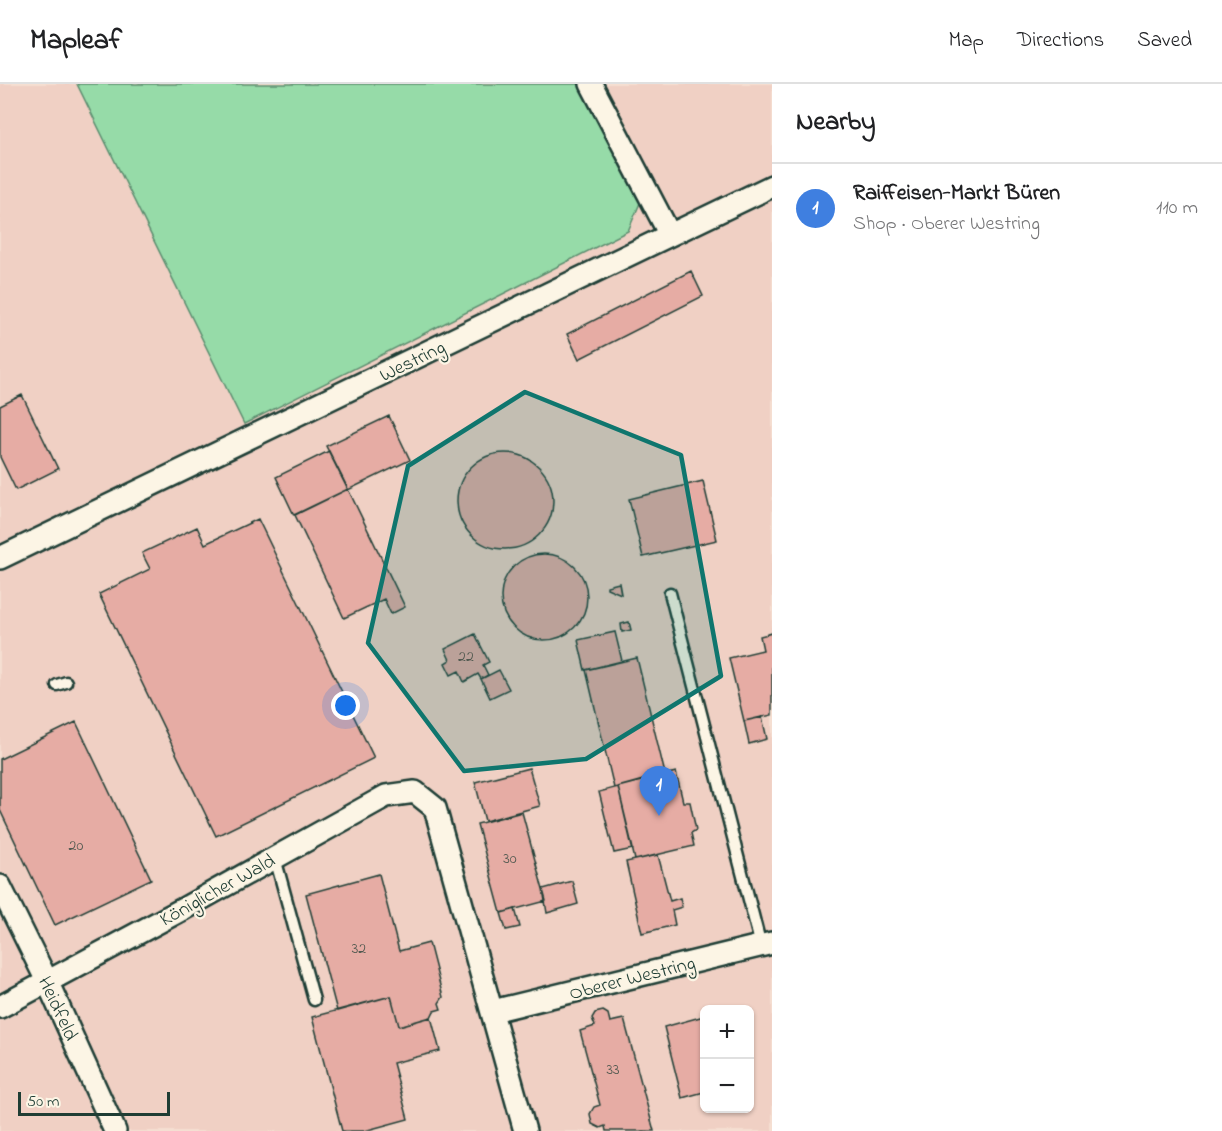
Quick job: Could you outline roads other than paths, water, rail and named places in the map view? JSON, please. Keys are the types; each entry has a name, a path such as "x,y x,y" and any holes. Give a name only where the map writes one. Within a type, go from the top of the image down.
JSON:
{"street":[{"path":"591,84 670,235 772,186"},
{"name":"Westring","path":"0,558 670,235"},
{"name":"Königlicher Wald","path":"0,1007 386,796 415,792 435,808 493,1011"},
{"name":"Heidfeld","path":"0,886 47,981 115,1131"},
{"name":"Oberer Westring","path":"493,1011 766,944"},
{"path":"493,1011 525,1131"}],"lane":[{"path":"670,593 766,944"},
{"path":"275,858 315,1000"}],"place":[{"name":"Raiffeisen-Markt Büren","path":"659,816"}]}
